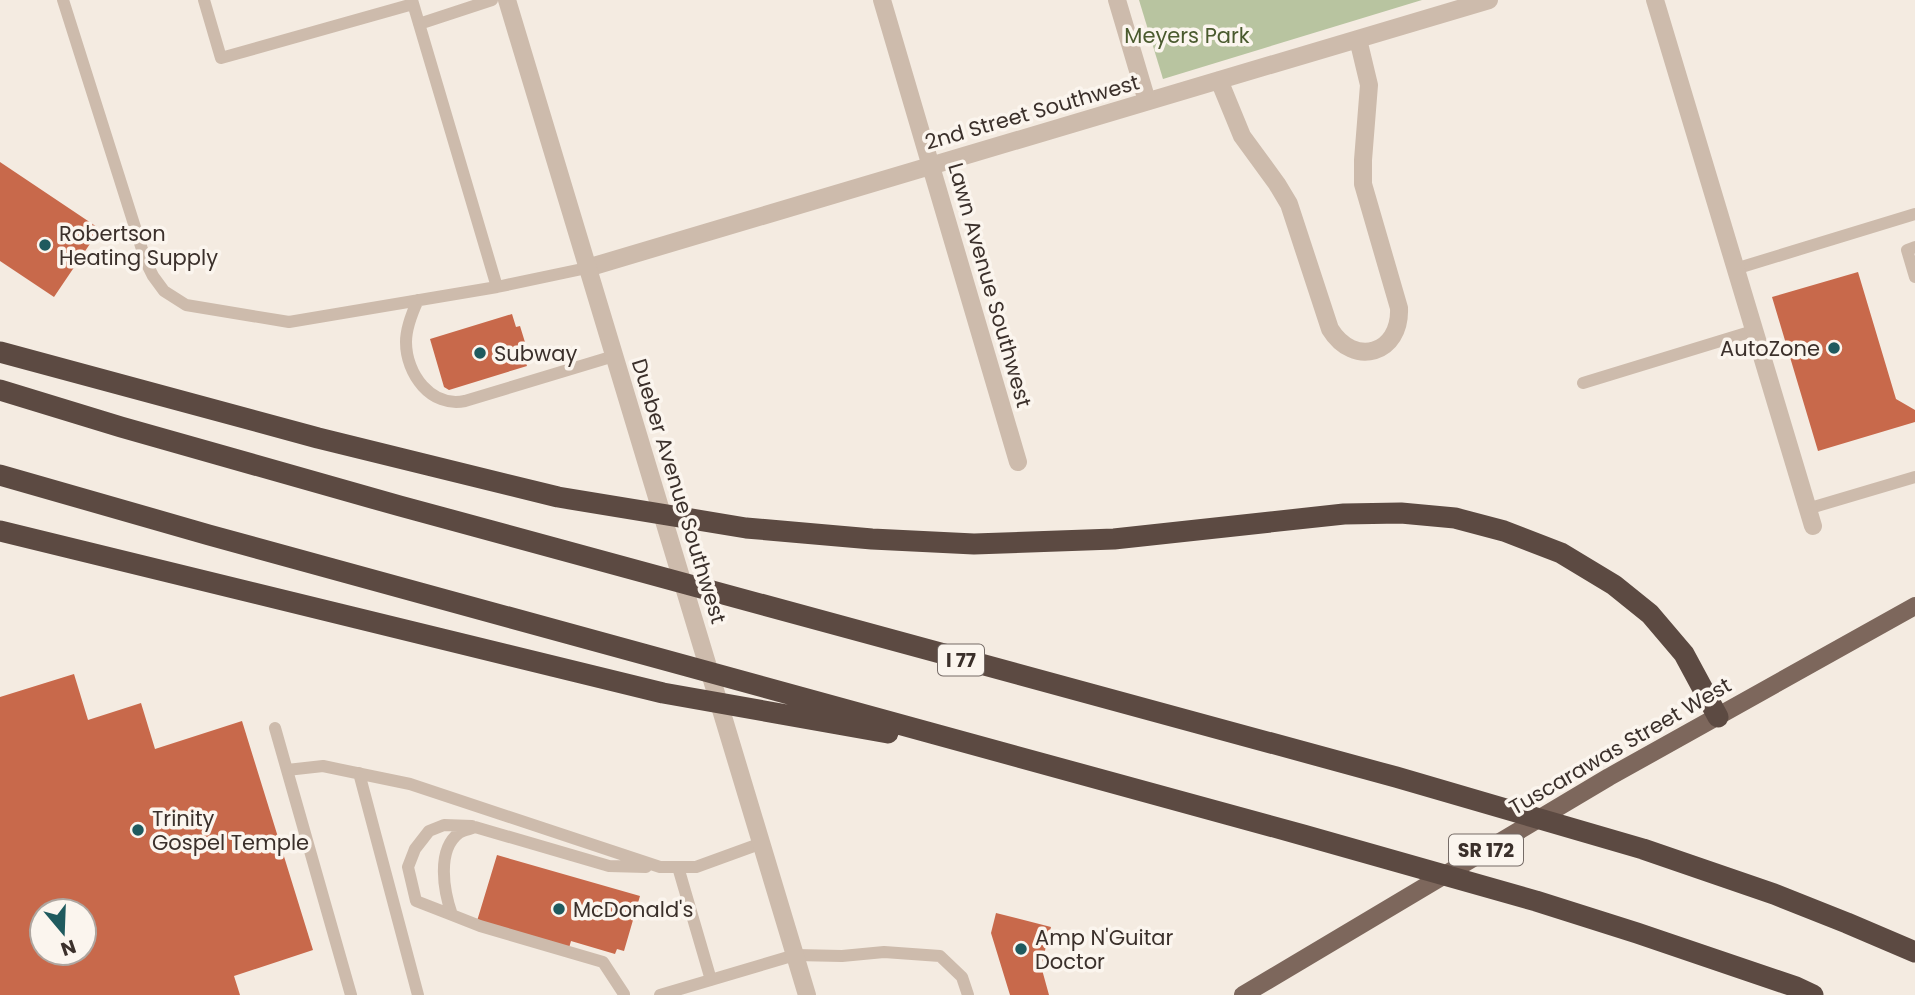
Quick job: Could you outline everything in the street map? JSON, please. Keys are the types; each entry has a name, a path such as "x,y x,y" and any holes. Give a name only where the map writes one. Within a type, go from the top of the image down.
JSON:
{"highway":[{"path":"0,352 317,438 558,496 746,527 872,539 974,544 1114,539 1344,514 1401,513 1455,518 1504,531 1561,552 1614,585 1650,614 1684,654 1718,717"},
{"name":"I 77","path":"0,390 386,502 1383,773 1617,841 1774,894 1915,953"},
{"path":"0,475 1536,901 1637,933 1813,995"},
{"path":"0,531 663,693 1022,758"}],"main road":[{"name":"Tuscarawas Street West","path":"1243,995 1609,777 1915,606"}],"street":[{"name":"Dueber Avenue Southwest","path":"507,0 807,995"},
{"name":"Lawn Avenue Southwest","path":"882,0 1018,462"},
{"path":"1117,0 1147,101"},
{"name":"2nd Street Southwest","path":"587,268 1489,0"},
{"path":"1655,0 1810,517"},
{"path":"1219,80 1242,136 1289,204 1330,329 1337,340 1347,348 1360,352 1374,350 1386,345 1395,335 1400,323 1399,308 1363,184 1369,85 1358,39"}],"lane":[{"path":"63,0 146,262 158,284 170,297 186,305 289,322 497,287 587,268"},
{"path":"204,0 221,58 412,2 497,287"},
{"path":"419,24 492,0"},
{"path":"1735,269 1915,214"},
{"path":"1915,247 1907,250 1915,277"},
{"path":"418,300 407,335 409,363 417,379 427,390 444,401 465,401 614,356"},
{"path":"1583,383 1753,331"},
{"path":"1810,517 1915,477"},
{"path":"275,728 351,995"},
{"path":"287,770 323,765 410,784 660,867"},
{"path":"359,773 418,995"},
{"path":"624,994 603,962 480,926 416,901 408,867 415,849 429,831 444,825 475,827 608,866 696,867 762,844"},
{"path":"452,915 446,896 446,849 459,834 475,827"},
{"path":"678,867 711,979"},
{"path":"660,995 795,955 842,956 884,952 940,957 962,977 968,995"}],"green space":[{"name":"Meyers Park","path":"1139,0 1422,0 1163,79"}],"building":[{"name":"Robertson Heating Supply","path":"0,162 100,229 54,297 0,261"},
{"name":"AutoZone","path":"1858,272 1896,399 1915,410 1915,422 1818,451 1772,297"},
{"name":"Subway","path":"512,314 516,327 520,326 528,352 523,353 527,366 449,390 444,387 430,339"},
{"name":"Trinity Gospel Temple","path":"74,674 88,720 141,703 155,749 242,721 313,950 234,976 240,995 0,995 0,697"},
{"name":"McDonald's","path":"497,855 640,896 624,951 617,949 615,954 571,941 569,948 477,921"},
{"name":"Amp N'Guitar Doctor","path":"996,913 1051,927 1041,966 1049,995 1010,995 991,933"}],"place":[{"name":"Robertson Heating Supply","path":"45,245"},
{"name":"AutoZone","path":"1834,348"},
{"name":"Subway","path":"480,353"},
{"name":"Trinity Gospel Temple","path":"138,830"},
{"name":"McDonald's","path":"559,909"},
{"name":"Amp N'Guitar Doctor","path":"1021,949"}]}
